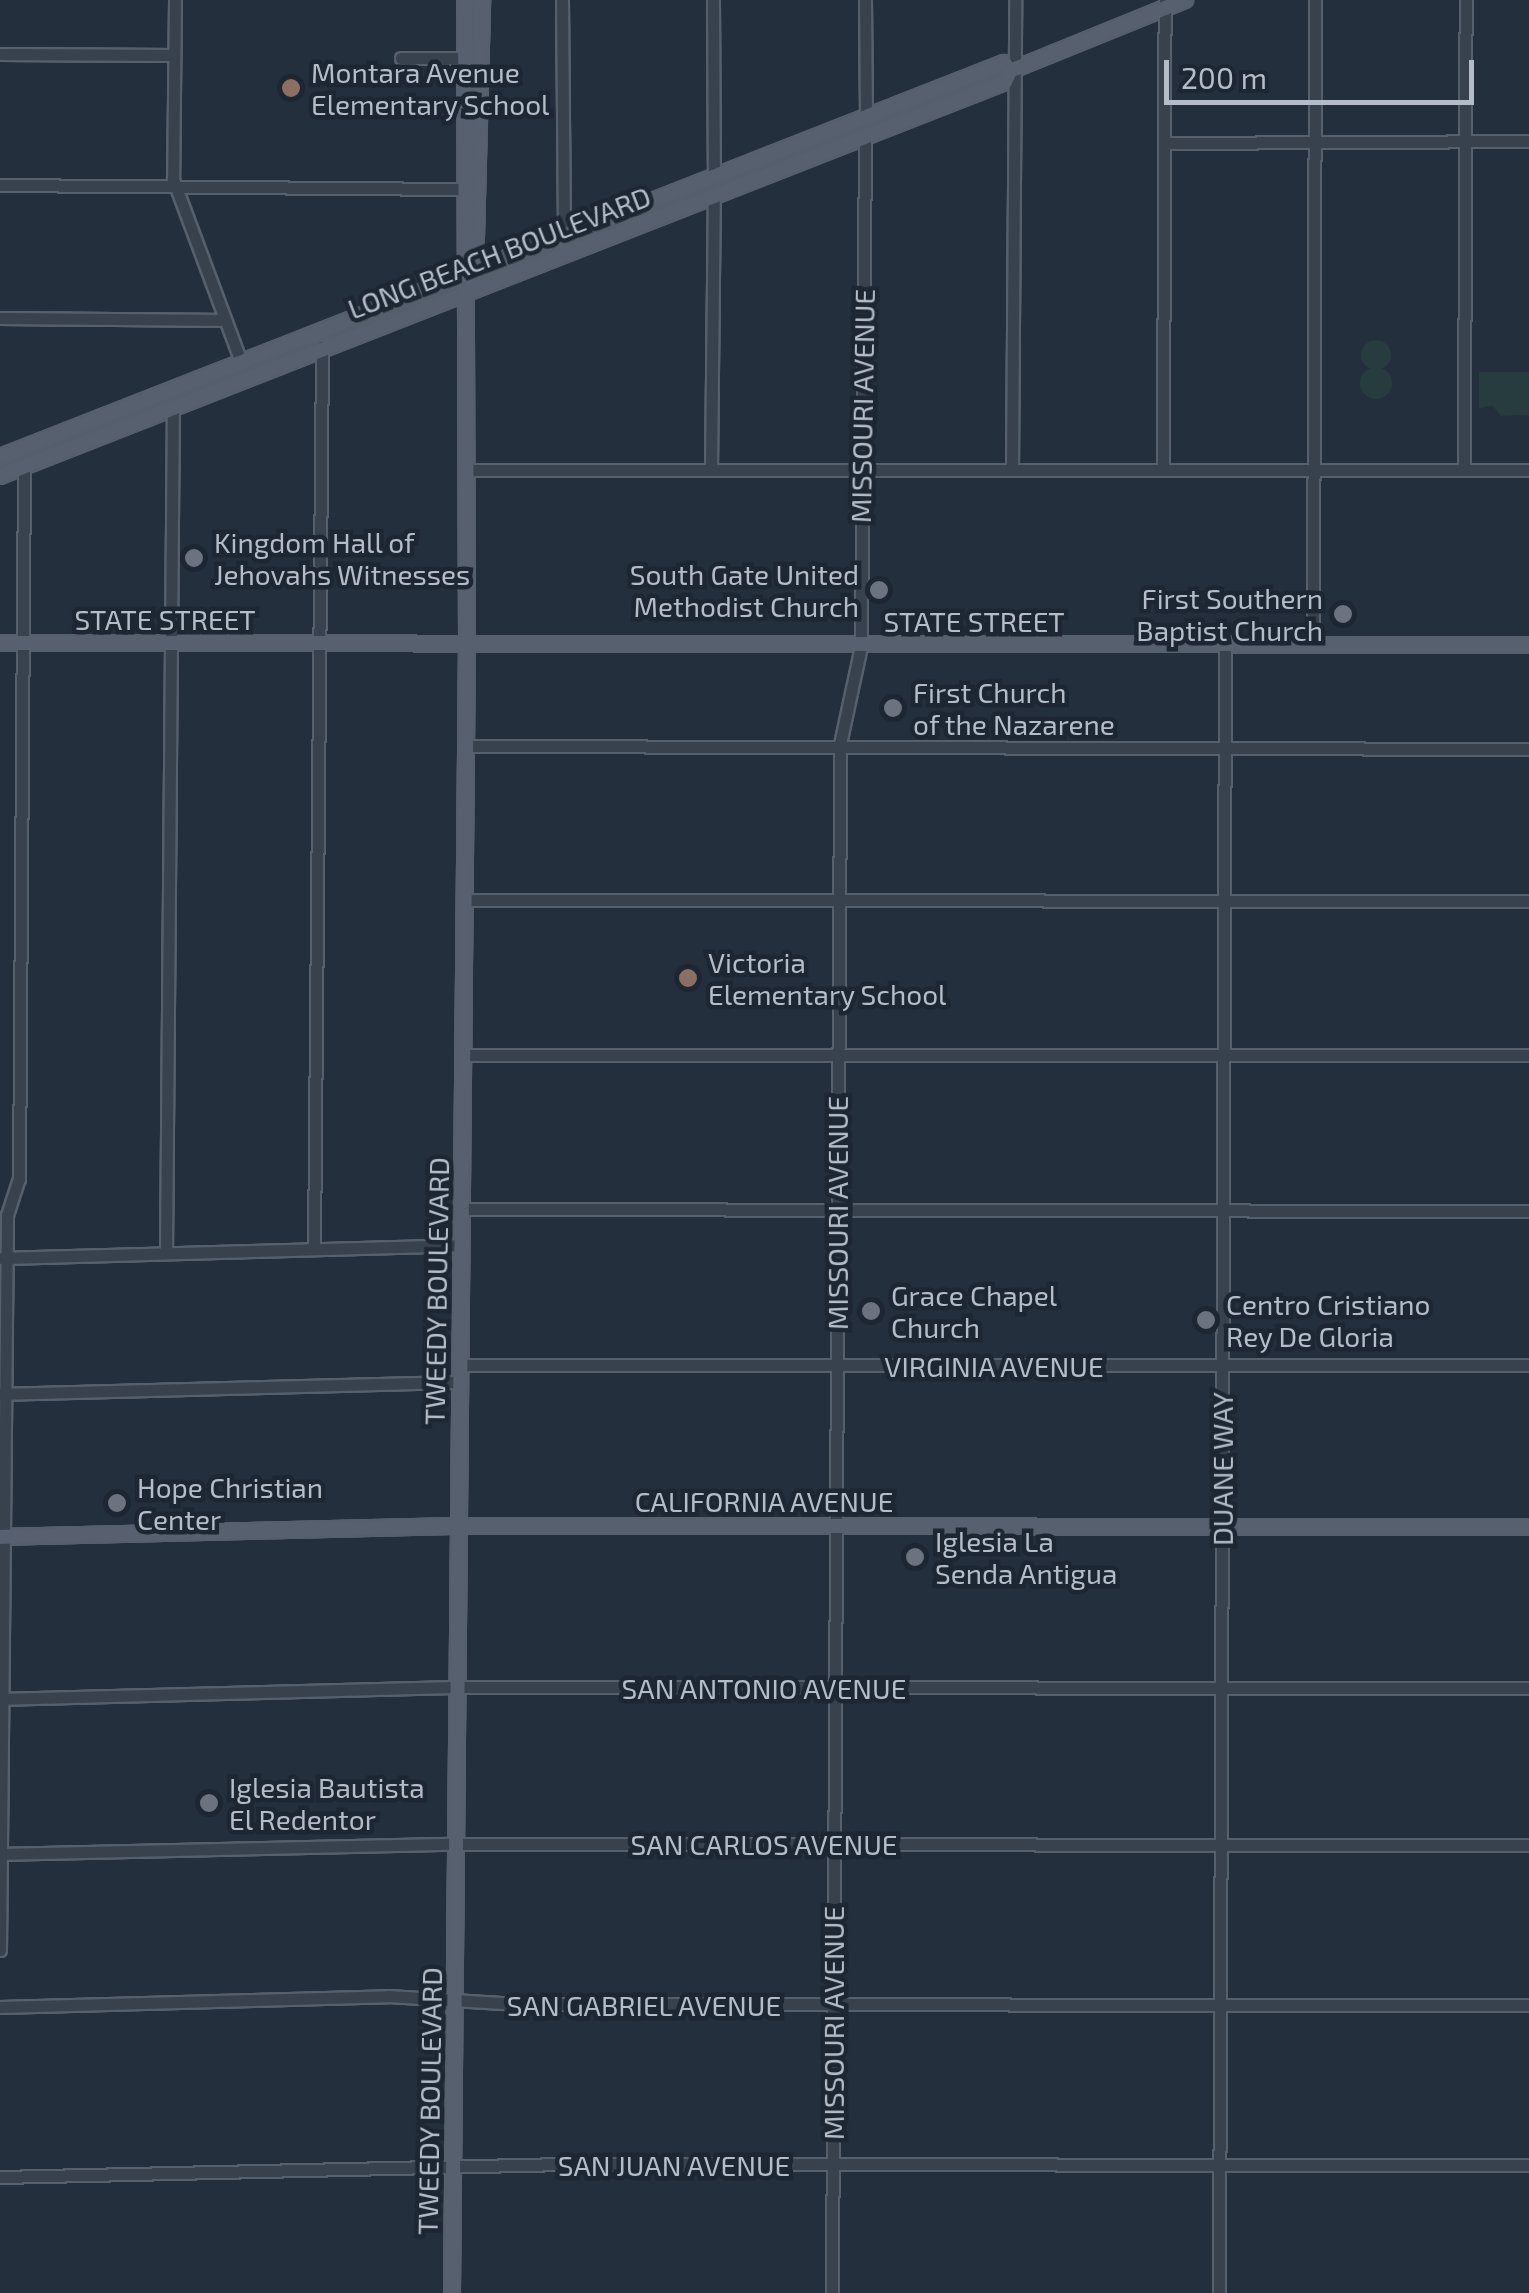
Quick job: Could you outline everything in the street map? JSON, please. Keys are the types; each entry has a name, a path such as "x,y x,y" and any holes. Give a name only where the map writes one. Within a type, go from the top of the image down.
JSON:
{"main road":[{"name":"TWEEDY BOULEVARD","path":"465,0 462,189 470,271"},
{"name":"TWEEDY BOULEVARD","path":"452,2293 468,290 482,0"},
{"name":"LONG BEACH BOULEVARD","path":"0,476 1004,82 1013,69 1165,4 1185,0"},
{"name":"LONG BEACH BOULEVARD","path":"0,457 1004,63 1013,69"},
{"path":"173,407 177,396 213,382 218,372"},
{"name":"STATE STREET","path":"0,642 467,646 1529,645"},
{"name":"CALIFORNIA AVENUE","path":"2,1537 458,1526 1529,1526"}],"street":[{"path":"175,0 175,187 241,362"},
{"path":"562,0 564,234"},
{"path":"713,0 714,176"},
{"path":"865,0 866,117"},
{"path":"1012,470 1014,0"},
{"path":"1313,645 1315,0"},
{"path":"1464,470 1466,0"},
{"path":"1163,469 1165,4"},
{"path":"0,54 174,56"},
{"path":"400,58 464,58"},
{"name":"MISSOURI AVENUE","path":"832,2293 840,744 861,646 865,136"},
{"path":"1164,143 1529,140"},
{"path":"0,186 462,189"},
{"path":"711,470 714,195"},
{"path":"0,318 225,320"},
{"path":"314,1249 322,347"},
{"path":"166,1253 173,407"},
{"path":"0,1950 3,1258 7,1215 19,1179 24,466"},
{"path":"468,470 1529,470"},
{"name":"DUANE WAY","path":"1218,2293 1225,646"},
{"path":"466,746 840,744 1224,750 1529,749"},
{"path":"465,900 1529,901"},
{"path":"463,1055 1529,1055"},
{"path":"463,1209 1529,1212"},
{"path":"3,1258 462,1245"},
{"name":"VIRGINIA AVENUE","path":"460,1365 1529,1365"},
{"path":"3,1394 459,1382"},
{"name":"SAN ANTONIO AVENUE","path":"1,1699 458,1686 1529,1688"},
{"name":"SAN CARLOS AVENUE","path":"0,1854 457,1844 1529,1844"},
{"name":"SAN GABRIEL AVENUE","path":"0,2007 356,1996 833,2006 1529,2005"},
{"name":"SAN JUAN AVENUE","path":"0,2177 453,2166 1529,2165"}],"green space":[{"path":"1376,340 1387,344 1391,355 1387,366 1376,370 1365,366 1361,355 1365,344"},
{"path":"1376,367 1387,372 1392,383 1387,394 1376,399 1365,394 1360,383 1365,372"},
{"path":"1479,372 1529,372 1529,415 1501,416 1492,405 1479,409"}],"place":[{"name":"Montara Avenue Elementary School","path":"291,88"},
{"name":"Kingdom Hall of Jehovahs Witnesses","path":"194,558"},
{"name":"South Gate United Methodist Church","path":"879,590"},
{"name":"First Southern Baptist Church","path":"1343,614"},
{"name":"First Church of the Nazarene","path":"893,708"},
{"name":"Victoria Elementary School","path":"688,978"},
{"name":"Grace Chapel Church","path":"871,1311"},
{"name":"Centro Cristiano Rey De Gloria","path":"1206,1320"},
{"name":"Hope Christian Center","path":"117,1503"},
{"name":"Iglesia La Senda Antigua","path":"915,1557"},
{"name":"Iglesia Bautista El Redentor","path":"209,1803"}]}
